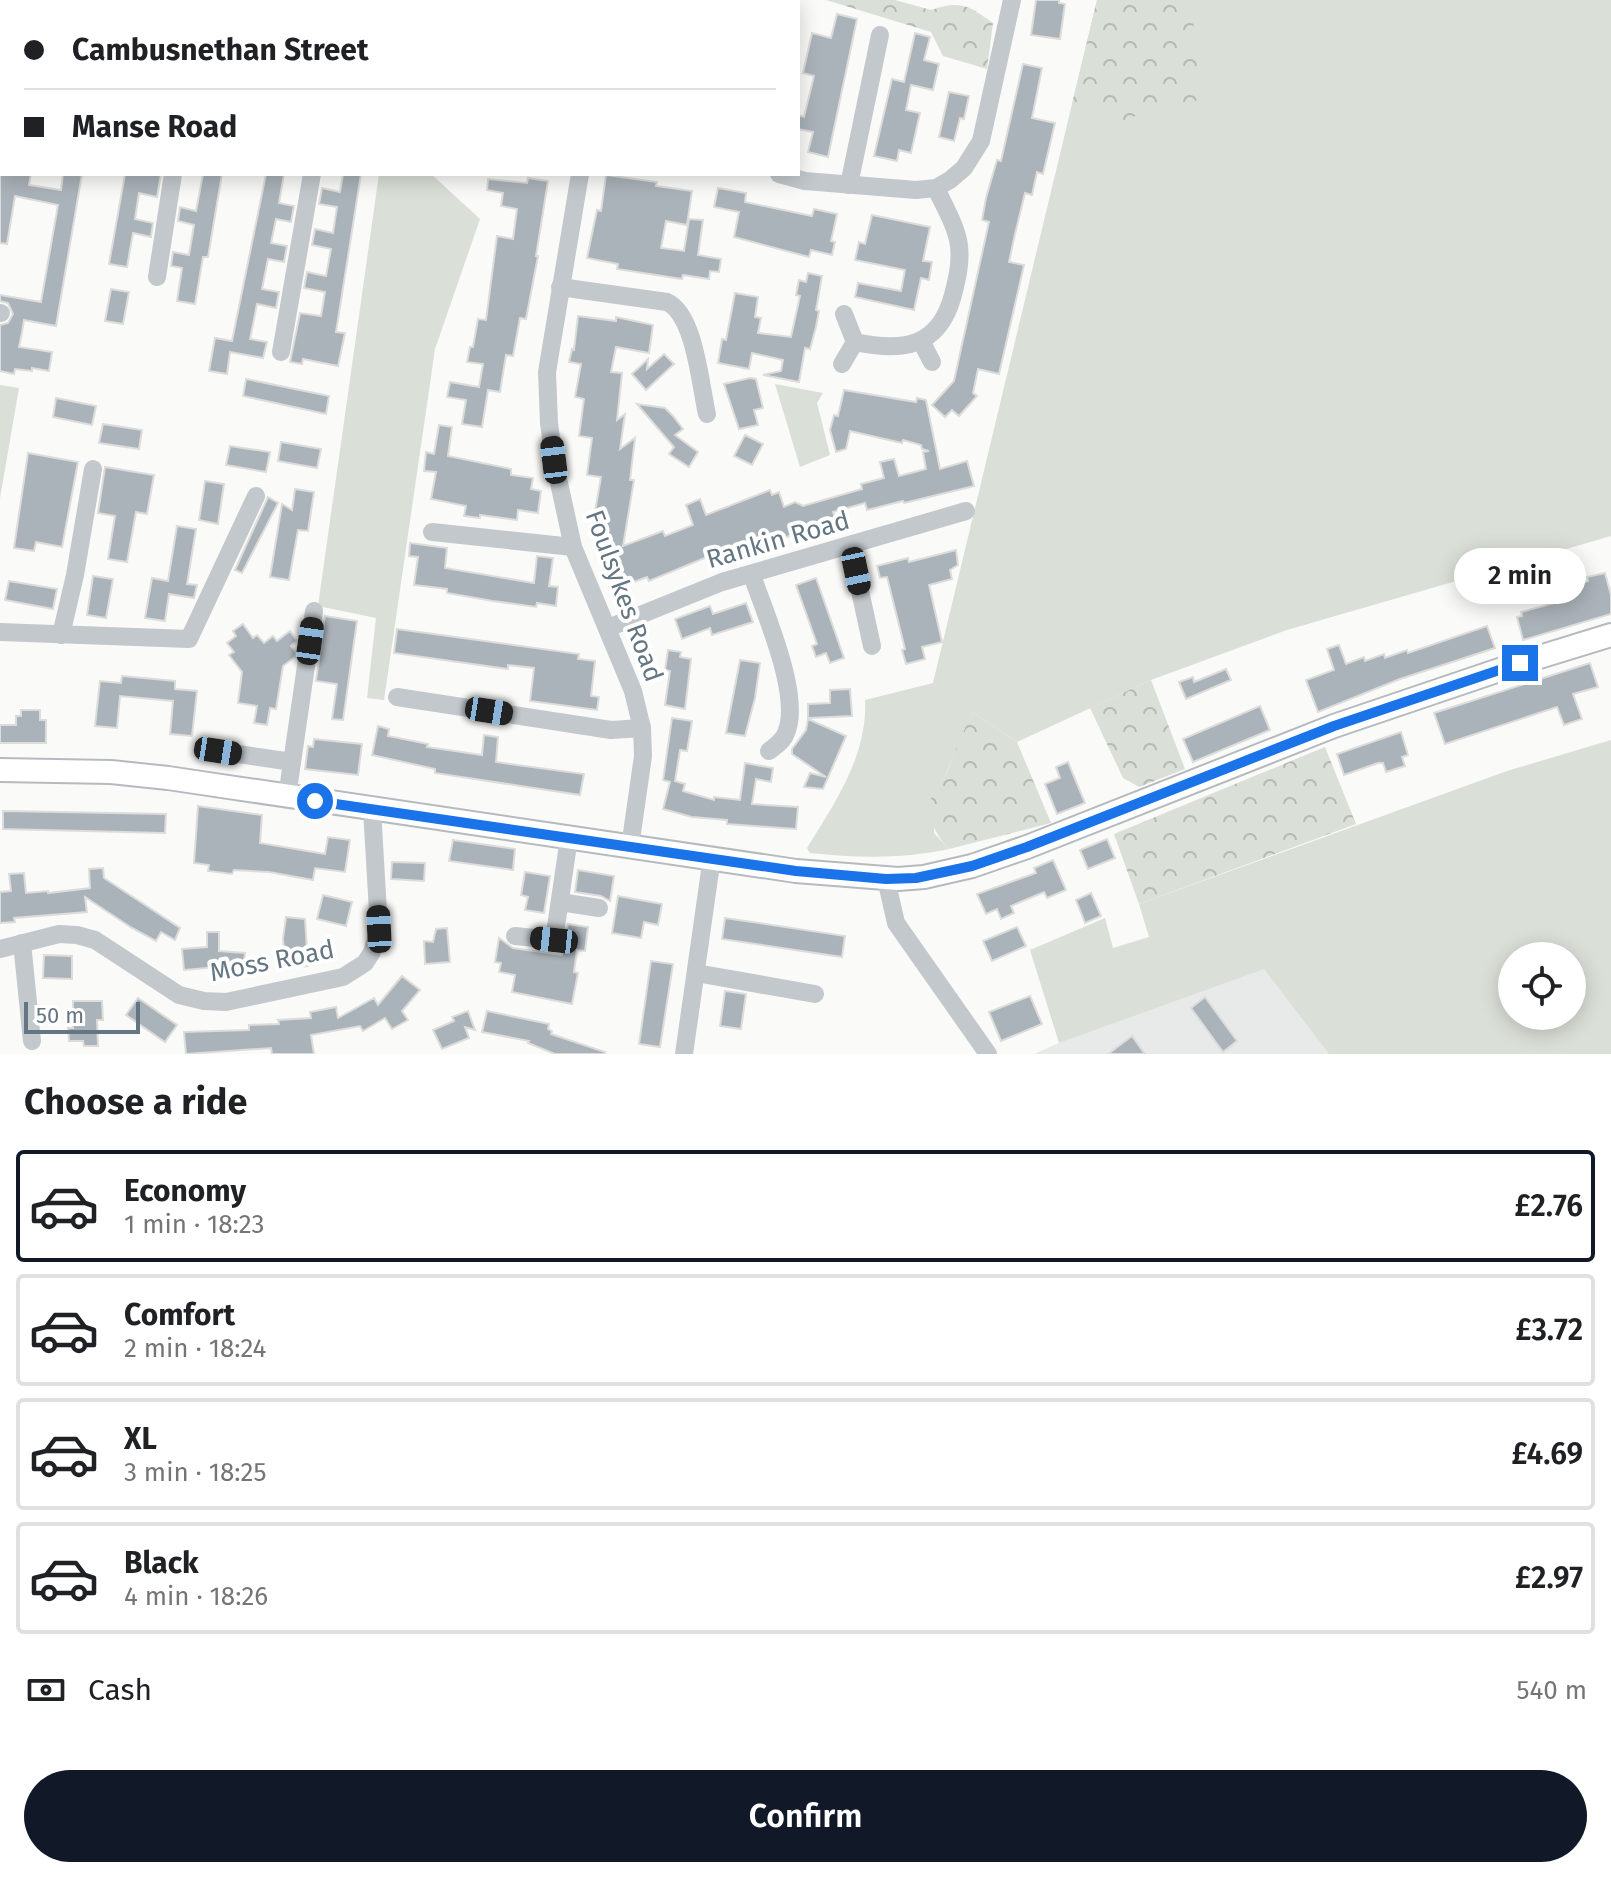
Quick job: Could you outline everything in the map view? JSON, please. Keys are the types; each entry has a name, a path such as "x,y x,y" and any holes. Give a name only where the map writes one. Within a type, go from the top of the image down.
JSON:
{"main road":[{"path":"0,770 122,773 821,875 886,879 924,877 972,866 1334,726 1611,635"}],"street":[{"path":"786,176 805,181 916,190 936,188 964,168 981,141 1012,0"},
{"path":"849,185 880,35"},
{"path":"157,277 173,176"},
{"path":"281,352 312,176"},
{"name":"Foulsykes Road","path":"580,176 547,372 549,423 573,547 633,691 642,728 643,756 630,847"},
{"path":"855,342 888,348 904,347 933,333 945,316 959,267 959,243 936,188"},
{"path":"560,287 667,302 676,306 688,326 707,414"},
{"path":"844,314 855,342"},
{"path":"921,341 932,362"},
{"path":"842,364 855,342"},
{"path":"61,635 93,469"},
{"path":"0,632 189,639 256,496"},
{"name":"Rankin Road","path":"608,628 686,594 966,511"},
{"path":"432,532 573,547"},
{"path":"850,545 872,646"},
{"path":"752,575 787,681 791,704 785,736 769,751"},
{"path":"287,797 314,611"},
{"path":"397,697 611,730 642,728"},
{"path":"218,751 292,762"},
{"name":"Moss Road","path":"0,949 59,934 77,935 95,940 179,995 204,1001 226,1002 343,977 365,963 379,929 372,809"},
{"path":"515,936 554,940 569,838"},
{"path":"684,1054 712,857"},
{"path":"886,879 896,923 988,1054"},
{"path":"560,902 599,908"},
{"path":"22,943 32,1041"},
{"path":"696,973 815,994"}],"shaded area":[{"path":"1264,968 1329,1054 1034,1054 1059,1043"}],"green space":[{"path":"826,0 895,0 931,10 950,5 970,8 993,23 987,69 943,56 931,32"},
{"path":"1097,0 1611,0 1611,536 1287,630 1151,680 1017,742 973,712 945,776 934,792 934,833 949,849 880,857 810,853 807,848 838,796 855,759 865,720 865,700 933,683"},
{"path":"1097,0 1204,0 1194,22 1201,64 1202,98 1181,107 1144,112 1120,123 1072,104"},
{"path":"379,176 433,176 480,219 435,349 384,700 367,698 376,618 318,606"},
{"path":"775,384 823,393 817,403 830,455 800,467"},
{"path":"0,385 19,388 0,498"},
{"path":"1151,680 1185,769 1139,787 1123,778 1090,708"},
{"path":"973,712 1017,742 1051,823 949,849 932,822 931,800 947,773"},
{"path":"1611,740 1611,1054 1329,1054 1264,969 1059,1043 1030,950 1105,918 1113,948 1149,937 1139,904 1507,771"},
{"path":"1325,747 1356,824 1139,904 1114,834"}],"building":[{"path":"1036,0 1059,0 1059,3 1065,4 1060,39 1031,35"},
{"path":"837,14 857,19 828,157 808,152 813,132 800,129 800,116 804,117 814,76 803,73 812,33 831,38"},
{"path":"915,33 930,37 924,60 939,64 933,90 911,85 906,110 920,113 911,153 899,150 897,161 874,156 892,79 904,82"},
{"path":"1023,64 1042,68 1032,118 1055,123 1043,174 1037,172 1032,195 1025,193 1015,234 1009,262 1024,265 999,374 978,369 973,393 977,396 959,416 952,410 945,417 932,405 954,381 989,222 982,220 986,198 997,160 1001,161"},
{"path":"949,92 969,96 964,119 960,118 954,141 939,137"},
{"path":"0,176 31,176 29,185 61,190 63,176 82,176 56,326 24,320 19,347 52,352 49,371 15,369 14,374 0,371 0,325 8,323 13,314 8,303 0,301 0,295 41,302 58,205 15,196 7,244 0,243"},
{"path":"125,176 161,176 157,197 139,193 135,219 153,223 151,237 133,233 127,267 109,264"},
{"path":"203,176 222,176 208,257 203,257 195,304 177,301 182,268 171,266 173,252 189,255 194,225 178,221 180,207 196,211"},
{"path":"266,176 284,176 279,203 294,206 291,222 276,219 271,243 287,246 284,262 268,259 262,289 279,292 276,308 257,304 250,339 267,342 263,358 230,352 227,374 209,371 215,338 232,341"},
{"path":"343,176 361,176 336,332 345,333 338,366 303,359 302,364 290,362 300,313 321,316 325,292 304,288 307,272 326,276 331,249 312,245 315,229 333,233 337,207 319,204 322,188 340,192"},
{"path":"606,176 657,182 656,186 692,191 687,225 666,221 661,248 684,251 689,219 703,220 698,255 721,259 719,272 710,271 709,279 683,275 682,279 617,269 618,264 587,258 597,210 601,211"},
{"path":"528,178 548,181 526,319 520,318 513,356 506,355 500,392 488,390 482,427 462,424 466,400 447,397 450,382 479,387 483,364 467,362 470,347 473,347 478,319 486,320 497,236 513,239 517,209 501,206 503,193 487,190 488,179 527,183"},
{"path":"718,188 746,193 745,202 812,216 814,209 837,214 831,241 835,242 832,255 811,250 809,257 734,237 739,212 714,207"},
{"path":"872,215 930,227 923,261 932,262 929,280 921,278 914,310 855,297 858,283 901,291 905,270 855,260 859,242 865,244"},
{"path":"808,273 822,276 816,327 810,349 805,348 799,382 763,375 781,371 783,360 752,353 749,369 718,363 735,293 758,297 755,317 761,318 758,333 791,337 800,296 796,295 799,280 806,282"},
{"path":"111,289 129,292 123,324 105,321"},
{"path":"578,316 616,321 616,317 653,325 649,353 616,347 611,372 622,373 617,420 625,414 620,449 635,438 630,480 634,480 623,546 663,531 665,536 693,525 686,505 700,499 706,515 770,490 772,495 779,492 784,507 795,502 803,506 862,489 861,484 884,478 880,462 894,459 899,476 926,469 923,452 929,451 922,449 921,445 903,440 902,443 850,431 846,449 836,452 830,430 834,415 838,416 844,390 916,402 917,398 926,400 940,469 967,461 974,486 867,510 865,503 833,512 835,517 807,526 775,542 774,537 738,550 736,545 649,581 647,577 626,585 595,512 601,477 587,475 592,438 579,436 584,399 575,397 581,364 569,362 574,350"},
{"path":"664,354 674,364 646,390 632,374 648,359 647,369"},
{"path":"246,379 329,396 326,414 243,396"},
{"path":"756,379 763,408 754,410 758,425 739,429 724,384"},
{"path":"56,398 96,406 92,425 53,417"},
{"path":"637,404 665,408 673,416 683,429 675,435 698,452 689,467 669,454 674,447"},
{"path":"103,424 142,430 139,449 99,443"},
{"path":"439,425 452,427 448,456 511,469 511,475 533,478 531,489 541,491 538,513 518,510 517,520 464,516 466,506 431,499 436,472 424,471 426,452 434,454"},
{"path":"745,435 763,444 752,465 734,456"},
{"path":"281,442 321,449 317,468 278,461"},
{"path":"230,446 270,452 266,472 226,465"},
{"path":"28,453 78,462 62,547 36,542 34,551 14,548"},
{"path":"105,467 154,475 147,514 136,512 127,562 108,559 115,516 98,513"},
{"path":"205,481 224,484 218,524 199,520"},
{"path":"295,489 314,492 308,531 298,530 289,580 270,577 282,504 292,510"},
{"path":"268,497 278,503 242,573 235,570"},
{"path":"177,526 196,529 187,584 197,585 194,598 169,594 165,621 145,618 152,578 168,581"},
{"path":"410,543 447,548 445,568 534,583 537,556 553,558 549,586 558,587 556,606 537,603 536,607 493,601 447,593 447,589 414,585 418,557 409,556"},
{"path":"956,550 958,565 950,570 952,579 929,585 942,642 922,647 925,659 906,664 887,577 880,578 877,566 908,558 909,562"},
{"path":"1533,560 1538,575 1512,584 1507,568"},
{"path":"1605,573 1611,595 1611,614 1523,640 1517,617 1522,616 1521,612 1561,601 1558,589"},
{"path":"93,576 113,579 106,618 87,615"},
{"path":"816,578 844,658 830,663 826,653 816,657 812,646 817,644 796,585"},
{"path":"9,581 57,589 53,609 5,600"},
{"path":"746,603 753,622 712,635 710,628 682,639 675,619 710,606 713,614"},
{"path":"325,616 357,621 343,720 332,719 337,684 316,681"},
{"path":"243,624 253,638 257,635 264,643 273,636 277,641 290,631 297,641 291,646 296,652 295,657 283,666 276,709 270,708 267,725 254,723 257,706 238,703 242,672 229,655 234,652 227,643 236,636 233,631"},
{"path":"1487,626 1495,648 1400,679 1318,712 1306,680 1334,670 1327,649 1339,645 1346,664 1364,657 1365,661 1384,654 1385,658 1407,650 1408,653"},
{"path":"397,629 579,654 578,659 595,661 591,696 599,697 597,710 530,701 534,668 508,665 508,669 394,653"},
{"path":"668,650 681,652 680,657 691,659 685,709 665,705 670,671 665,670"},
{"path":"740,660 760,663 745,736 726,733"},
{"path":"1590,663 1598,687 1573,694 1582,719 1564,725 1557,707 1445,744 1434,713"},
{"path":"1226,669 1231,680 1186,699 1179,682 1193,677 1194,682"},
{"path":"122,676 175,681 175,689 197,691 192,736 170,734 173,701 120,696 117,728 95,726 100,681 121,683"},
{"path":"850,689 852,716 808,718 808,704 830,703 830,690"},
{"path":"1260,706 1270,730 1193,762 1183,739"},
{"path":"21,710 40,710 40,720 46,720 46,743 0,743 0,725 16,725 16,716 21,716"},
{"path":"672,718 692,721 687,751 680,750 675,781 685,784 683,791 714,800 714,797 740,800 745,763 773,768 771,782 756,779 752,804 798,807 796,829 727,824 727,820 692,817 663,809 670,782 663,780"},
{"path":"808,719 846,736 823,789 804,787 810,773 826,777 792,754 792,749 806,730"},
{"path":"378,726 389,729 388,736 428,744 427,747 482,755 484,735 498,737 496,762 584,774 580,795 435,773 435,769 372,755"},
{"path":"1401,732 1408,755 1402,757 1405,766 1386,772 1383,763 1378,763 1344,775 1337,754"},
{"path":"314,739 362,744 358,775 305,769 308,746 313,747"},
{"path":"1068,762 1085,803 1057,814 1045,784 1060,778 1056,767"},
{"path":"198,806 262,815 260,843 325,854 328,837 350,840 345,872 315,868 313,880 269,872 234,870 232,874 208,871 209,865 194,863"},
{"path":"3,811 166,814 165,833 3,829"},
{"path":"1107,839 1115,858 1088,869 1080,850"},
{"path":"453,840 515,849 513,870 449,861"},
{"path":"1053,860 1066,890 1047,898 1044,892 1011,906 1014,913 1001,919 997,909 986,914 977,894 1036,873 1034,868"},
{"path":"392,862 425,863 424,881 391,879"},
{"path":"103,868 104,878 180,928 175,940 161,932 156,941 85,897 87,912 14,918 15,922 0,923 0,892 11,891 9,874 24,873 26,893 48,893 90,888 89,869"},
{"path":"578,870 614,876 610,901 601,896 575,892"},
{"path":"525,872 550,876 544,913 525,910 528,897 521,895"},
{"path":"1091,893 1101,916 1085,923 1076,900"},
{"path":"323,895 352,902 346,926 317,919"},
{"path":"618,896 662,904 658,925 644,922 641,938 612,933"},
{"path":"286,917 305,919 308,966 285,968 283,938"},
{"path":"725,918 845,936 842,957 722,939"},
{"path":"568,924 588,927 585,951 577,950 574,972 578,973 572,1004 512,992 515,975 499,972 501,963 495,962 499,938 513,948 562,955"},
{"path":"1017,927 1026,946 992,961 983,941"},
{"path":"447,928 450,962 425,964 424,941 433,942 436,929"},
{"path":"207,932 219,932 219,951 245,953 243,975 217,973 217,967 184,970 182,949 207,947"},
{"path":"44,955 72,956 72,979 43,978"},
{"path":"651,961 673,964 660,1047 639,1044"},
{"path":"402,976 420,990 402,1011 408,1020 392,1029 385,1018 363,1031 360,1026 311,1035 314,1054 272,1054 271,1048 186,1054 184,1032 249,1030 249,1025 311,1018 310,1012 336,1007 338,1018 374,998 378,1005"},
{"path":"725,991 746,994 741,1029 720,1026"},
{"path":"1030,996 1042,1024 1001,1041 989,1012"},
{"path":"1205,997 1237,1041 1223,1052 1191,1008"},
{"path":"138,998 177,1025 165,1042 126,1015"},
{"path":"73,1001 102,1001 103,1020 97,1020 98,1046 69,1041 68,1028 73,1028"},
{"path":"468,1011 475,1030 465,1027 469,1038 442,1049 433,1030"},
{"path":"487,1011 549,1024 551,1034 605,1052 555,1054 529,1041 482,1032"},
{"path":"1132,1036 1145,1054 1108,1054"}],"route":[{"path":"315,801 821,875 916,878 972,866 1027,847 1334,726 1520,663"}]}
